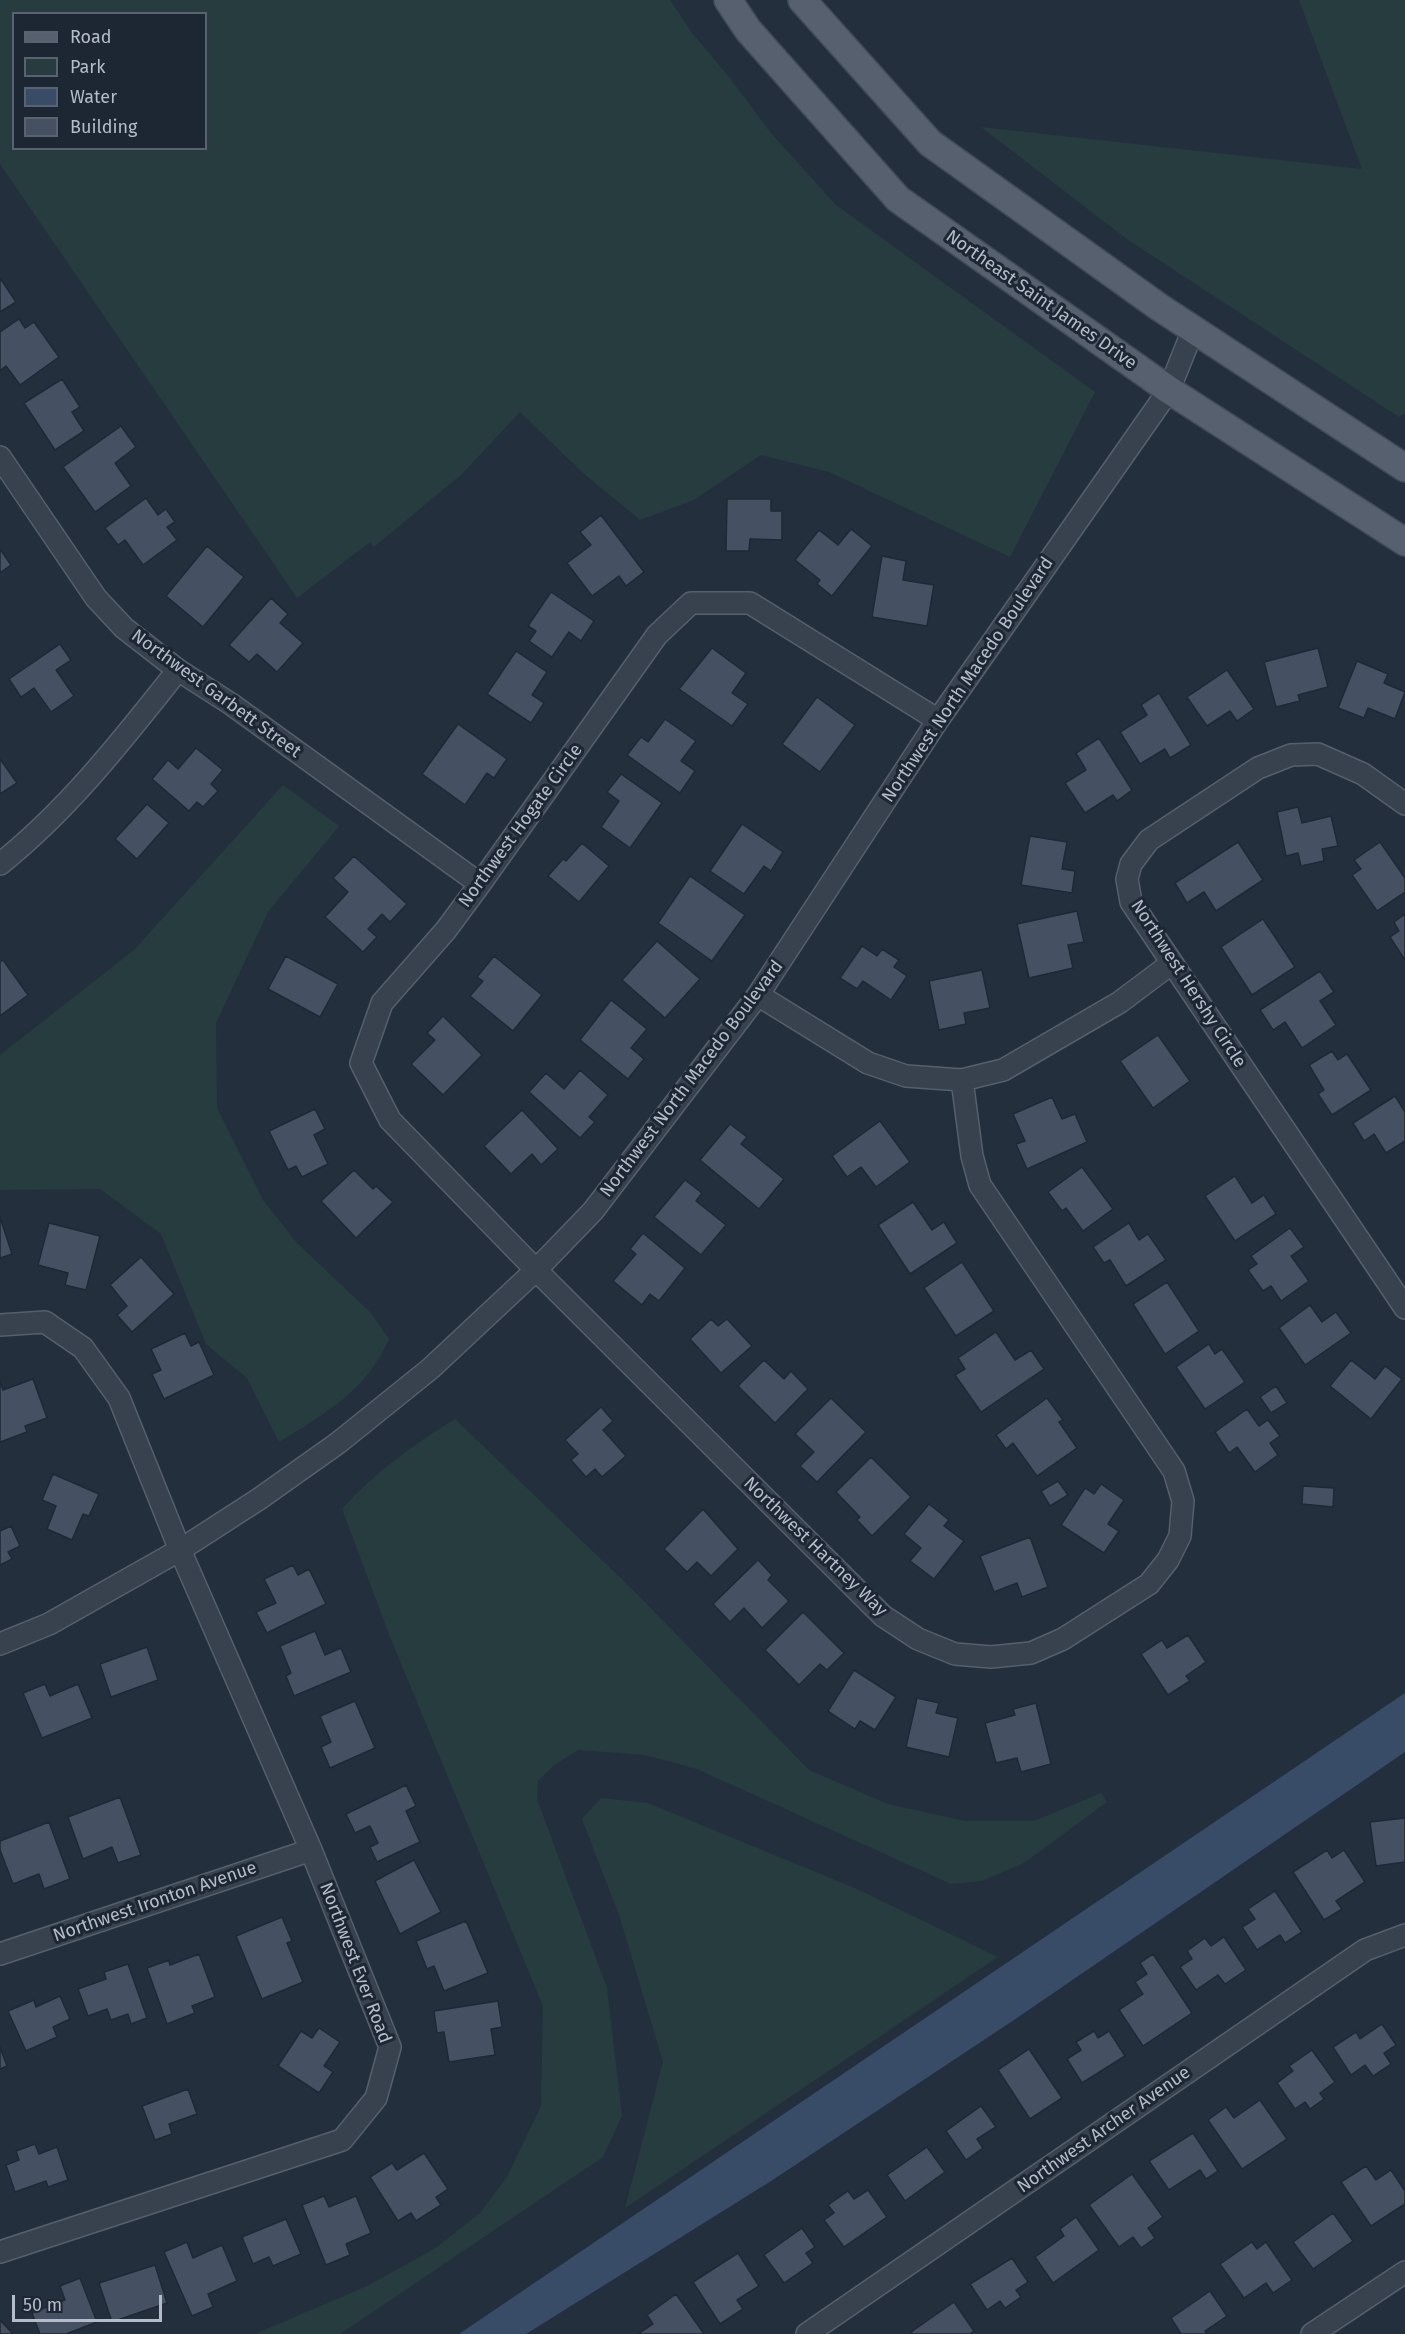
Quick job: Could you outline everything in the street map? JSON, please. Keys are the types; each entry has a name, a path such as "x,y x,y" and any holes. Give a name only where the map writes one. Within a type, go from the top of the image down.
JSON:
{"main road":[{"name":"Northeast Saint James Drive","path":"728,0 748,30 898,199 1169,390 1405,542"},
{"path":"802,0 930,143 1194,330 1405,468"}],"street":[{"name":"Northwest North Macedo Boulevard","path":"0,1644 49,1624 180,1550 259,1499 338,1443 430,1369 536,1270 593,1211 758,995 938,720 1169,390 1194,330"},
{"name":"Northwest Garbett Street","path":"0,457 96,598 124,628 178,670 231,704 480,884"},
{"name":"Northwest Hogate Circle","path":"536,1270 390,1120 361,1063 382,1003 446,930 657,636 691,603 750,603 938,720"},
{"path":"0,864 26,844 79,789 123,739 178,670"},
{"name":"Northwest Hershy Circle","path":"1405,804 1363,774 1318,754 1291,755 1258,768 1149,840 1131,864 1127,879 1131,902 1405,1308"},
{"path":"758,995 868,1062 906,1076 962,1080 1003,1070 1120,1002 1172,963"},
{"name":"Northwest Hartney Way","path":"536,1270 883,1616 918,1639 955,1654 991,1657 1031,1653 1063,1639 1149,1584 1168,1560 1180,1536 1183,1501 1174,1471 980,1185 972,1156 962,1080"},
{"name":"Northwest Ever Road","path":"0,1324 45,1322 83,1348 119,1398 180,1550 310,1850 390,2047 376,2098 342,2140 0,2252"},
{"name":"Northwest Ironton Avenue","path":"0,1954 310,1850"},
{"name":"Northwest Archer Avenue","path":"807,2334 1365,1950 1405,1935"},
{"path":"1312,2334 1405,2272"}],"green space":[{"path":"0,0 670,0 692,33 730,78 770,132 836,205 1095,392 1010,557 829,472 761,455 694,500 640,520 582,472 520,412 462,474 374,547 370,542 297,598 0,164"},
{"path":"1299,0 1405,0 1405,413 1399,417 1128,240 981,127 1362,169"},
{"path":"283,785 339,826 268,912 216,1023 217,1108 263,1200 297,1243 371,1313 389,1339 380,1357 357,1387 328,1411 279,1442 247,1378 206,1344 161,1234 100,1189 0,1190 0,1055 134,950"},
{"path":"455,1419 631,1588 809,1770 888,1804 965,1821 1034,1821 1101,1793 1107,1802 1024,1863 982,1881 951,1884 697,1769 645,1755 578,1750 553,1766 538,1781 537,1799 607,1988 622,2116 603,2157 340,2334 255,2334 369,2285 434,2249 480,2213 507,2177 541,2106 543,2006 390,1637 342,1509 395,1460"},
{"path":"601,1798 648,1803 857,1889 998,1957 625,2208 663,2062 620,1918 582,1819"}],"water":[{"path":"1405,1693 1405,1752 1014,2020 771,2181 526,2334 459,2334"}],"building":[{"path":"0,278 16,302 0,312"},
{"path":"19,319 25,328 34,322 59,357 20,385 6,366 0,371 0,332"},
{"path":"62,379 80,407 72,412 84,431 55,450 24,403"},
{"path":"121,426 136,447 115,463 131,486 95,512 63,467"},
{"path":"146,498 158,515 166,509 175,522 167,527 177,540 143,565 125,540 118,545 105,528"},
{"path":"727,499 771,499 771,511 782,511 782,540 750,539 749,551 726,551"},
{"path":"601,515 644,572 626,586 619,576 592,596 567,563 591,545 580,532"},
{"path":"851,529 872,546 832,596 817,584 820,580 795,560 819,530 838,545"},
{"path":"207,546 244,577 203,627 166,596"},
{"path":"0,549 11,565 0,573"},
{"path":"882,556 906,561 903,580 934,585 927,626 872,617"},
{"path":"551,592 594,621 581,641 569,632 552,657 529,641 536,631 528,626"},
{"path":"271,598 288,614 280,623 303,643 277,672 257,654 249,662 229,645"},
{"path":"60,644 71,660 56,670 74,696 51,712 34,688 21,697 9,679"},
{"path":"712,648 746,673 732,693 748,704 732,726 679,689"},
{"path":"1318,648 1328,687 1298,695 1300,701 1276,707 1264,662"},
{"path":"516,651 547,672 532,695 544,703 531,723 487,694"},
{"path":"1357,661 1388,674 1384,683 1405,692 1395,719 1368,708 1364,718 1338,708"},
{"path":"1227,670 1254,709 1237,721 1230,711 1207,726 1187,697"},
{"path":"1159,693 1191,745 1170,758 1165,749 1140,764 1120,732 1147,715 1141,705"},
{"path":"817,697 855,725 820,772 782,744"},
{"path":"665,719 696,741 681,761 695,771 680,793 627,755 641,737 648,742"},
{"path":"458,724 507,759 494,778 487,773 465,805 422,774"},
{"path":"1099,738 1132,790 1117,801 1113,795 1085,813 1065,783 1086,770 1076,753"},
{"path":"196,748 223,770 211,784 218,791 203,807 197,802 189,811 152,779 168,760 178,769"},
{"path":"0,759 17,783 0,794"},
{"path":"621,774 662,803 630,848 601,827 619,801 607,792"},
{"path":"147,804 169,823 137,859 115,839"},
{"path":"1298,807 1302,823 1331,816 1338,846 1322,849 1324,861 1301,866 1298,853 1286,856 1277,812"},
{"path":"742,824 783,852 771,871 764,866 744,894 710,871"},
{"path":"1030,836 1067,842 1062,869 1075,871 1072,893 1021,885"},
{"path":"1238,842 1263,880 1216,911 1204,892 1187,903 1175,883"},
{"path":"1380,842 1405,878 1405,892 1377,911 1352,875 1361,869 1354,860"},
{"path":"582,843 609,866 579,902 548,876"},
{"path":"354,856 407,904 390,922 382,914 368,929 377,937 363,952 325,917 348,892 333,878"},
{"path":"690,876 745,915 712,961 658,923"},
{"path":"1077,911 1084,942 1068,945 1073,968 1029,978 1017,924"},
{"path":"1405,914 1405,960 1390,937 1399,931 1394,922"},
{"path":"1263,919 1295,967 1252,995 1221,947"},
{"path":"657,941 700,979 665,1018 622,980"},
{"path":"862,946 877,956 882,949 899,960 894,967 907,976 891,1000 863,981 857,989 840,978"},
{"path":"286,956 338,984 320,1017 268,989"},
{"path":"494,956 542,995 513,1031 470,996 483,981 477,977"},
{"path":"3,960 28,995 0,1016 0,962"},
{"path":"982,970 990,1008 964,1013 966,1024 939,1030 929,981"},
{"path":"1320,971 1334,992 1320,1001 1336,1025 1302,1048 1285,1022 1273,1030 1260,1010"},
{"path":"611,1000 647,1029 631,1048 644,1059 628,1079 580,1040"},
{"path":"443,1016 482,1055 443,1095 411,1064 435,1040 427,1033"},
{"path":"1158,1035 1190,1081 1153,1108 1120,1061"},
{"path":"1332,1051 1338,1060 1347,1054 1371,1090 1332,1115 1318,1094 1324,1090 1309,1065"},
{"path":"580,1070 608,1095 589,1117 595,1122 580,1138 529,1092 546,1073 564,1089"},
{"path":"1395,1096 1405,1112 1405,1141 1386,1153 1374,1134 1364,1141 1353,1123"},
{"path":"1052,1097 1062,1119 1075,1114 1087,1142 1027,1169 1016,1144 1025,1141 1013,1114"},
{"path":"315,1109 325,1129 314,1135 328,1164 302,1177 296,1166 288,1170 269,1131"},
{"path":"522,1110 558,1149 541,1165 532,1154 511,1174 484,1146"},
{"path":"880,1121 910,1162 876,1187 861,1167 847,1177 832,1156"},
{"path":"730,1124 747,1137 741,1144 784,1179 759,1209 700,1160"},
{"path":"1082,1167 1113,1209 1083,1231 1066,1208 1062,1211 1048,1192"},
{"path":"354,1170 373,1189 376,1186 393,1202 356,1238 321,1201"},
{"path":"1235,1176 1252,1203 1264,1195 1276,1214 1235,1241 1205,1196"},
{"path":"685,1180 702,1193 696,1201 726,1225 701,1255 654,1217"},
{"path":"913,1202 932,1230 944,1222 957,1243 910,1274 878,1225"},
{"path":"0,1217 12,1254 0,1258"},
{"path":"49,1223 100,1236 86,1290 65,1285 68,1273 38,1265"},
{"path":"1129,1223 1139,1240 1148,1234 1166,1260 1126,1286 1110,1260 1104,1263 1093,1247"},
{"path":"1290,1228 1304,1247 1291,1256 1309,1281 1281,1301 1271,1286 1263,1291 1248,1270 1257,1264 1251,1256"},
{"path":"643,1233 685,1268 659,1301 650,1294 642,1305 613,1281 636,1254 630,1249"},
{"path":"141,1257 174,1294 132,1332 117,1315 127,1306 110,1285"},
{"path":"962,1262 994,1311 956,1336 924,1288"},
{"path":"1167,1282 1199,1331 1165,1354 1133,1304"},
{"path":"1310,1305 1322,1322 1336,1312 1351,1333 1305,1365 1279,1328"},
{"path":"711,1319 718,1326 727,1319 752,1346 721,1373 690,1339"},
{"path":"996,1332 1015,1360 1031,1350 1044,1369 981,1412 955,1375 965,1369 958,1358"},
{"path":"185,1333 191,1346 199,1342 214,1375 164,1399 152,1374 161,1370 151,1349"},
{"path":"1209,1344 1215,1354 1222,1349 1245,1382 1205,1409 1176,1367"},
{"path":"764,1360 784,1379 791,1371 808,1389 775,1423 738,1386"},
{"path":"1351,1360 1375,1379 1385,1366 1402,1379 1371,1419 1330,1386"},
{"path":"33,1379 47,1418 25,1426 27,1432 0,1442 0,1381 3,1390"},
{"path":"1276,1386 1287,1403 1271,1413 1260,1397"},
{"path":"831,1398 866,1432 817,1482 800,1466 814,1452 795,1434"},
{"path":"1047,1398 1063,1420 1059,1422 1077,1448 1037,1476 1013,1443 1006,1449 996,1435"},
{"path":"601,1407 613,1421 603,1430 626,1456 602,1477 595,1469 586,1477 571,1460 578,1454 565,1440"},
{"path":"1247,1409 1259,1426 1268,1420 1280,1436 1270,1443 1278,1455 1255,1472 1237,1447 1229,1453 1215,1432"},
{"path":"871,1457 911,1497 872,1536 857,1520 860,1517 836,1492"},
{"path":"53,1474 99,1494 89,1516 83,1514 72,1540 47,1529 56,1506 42,1500"},
{"path":"1058,1481 1068,1495 1050,1506 1041,1491"},
{"path":"1101,1484 1124,1500 1108,1524 1119,1531 1104,1553 1061,1525 1085,1488 1094,1494"},
{"path":"1303,1486 1334,1488 1333,1507 1302,1504"},
{"path":"929,1504 949,1520 944,1526 964,1541 934,1579 910,1561 921,1548 904,1534"},
{"path":"703,1509 738,1549 711,1576 697,1562 687,1572 664,1549"},
{"path":"11,1526 20,1546 8,1552 12,1559 0,1565 0,1531"},
{"path":"1030,1537 1048,1587 1022,1597 1017,1583 994,1592 980,1556"},
{"path":"758,1560 772,1575 768,1580 789,1601 762,1628 744,1608 730,1622 713,1604"},
{"path":"293,1565 298,1575 309,1569 326,1604 267,1633 256,1612 276,1603 264,1579"},
{"path":"803,1612 844,1653 827,1670 820,1664 799,1685 765,1650"},
{"path":"315,1631 325,1655 341,1648 351,1672 294,1696 286,1676 291,1673 280,1646"},
{"path":"1188,1635 1206,1662 1186,1676 1190,1681 1168,1695 1141,1654 1162,1640 1167,1648"},
{"path":"147,1647 158,1680 111,1697 100,1664"},
{"path":"854,1670 896,1697 875,1730 860,1721 855,1729 828,1711"},
{"path":"45,1684 50,1696 78,1684 92,1718 42,1738 23,1693"},
{"path":"917,1698 939,1703 936,1713 958,1718 949,1757 906,1747"},
{"path":"355,1701 375,1748 330,1768 321,1747 331,1742 320,1716"},
{"path":"1036,1703 1051,1764 1021,1772 1017,1758 996,1763 985,1723 1015,1715 1013,1709"},
{"path":"406,1785 416,1806 406,1811 420,1842 377,1862 370,1847 378,1843 370,1826 355,1833 346,1814"},
{"path":"120,1797 141,1855 118,1863 112,1847 83,1859 68,1817"},
{"path":"1405,1818 1405,1862 1376,1866 1370,1822"},
{"path":"49,1822 70,1879 44,1889 39,1874 13,1884 0,1850 0,1841"},
{"path":"1327,1850 1332,1858 1344,1850 1365,1882 1336,1901 1342,1909 1324,1920 1293,1872"},
{"path":"414,1860 441,1912 400,1934 375,1881"},
{"path":"1275,1891 1302,1932 1285,1943 1280,1935 1257,1950 1242,1927 1255,1919 1248,1909"},
{"path":"282,1917 292,1941 287,1943 303,1982 262,1999 236,1936"},
{"path":"466,1921 488,1973 444,1991 434,1966 427,1969 416,1941"},
{"path":"1224,1937 1246,1970 1225,1984 1218,1975 1196,1990 1180,1967 1192,1959 1187,1951 1205,1938 1211,1946"},
{"path":"199,1954 215,1997 192,2006 195,2013 167,2024 147,1968 169,1960 170,1965"},
{"path":"1153,1954 1192,2013 1143,2046 1119,2010 1143,1994 1135,1982 1147,1974 1140,1963"},
{"path":"128,1964 147,2018 131,2024 128,2014 111,2020 107,2009 88,2016 78,1989 106,1979 104,1972"},
{"path":"60,1996 70,2019 53,2027 57,2037 26,2051 8,2011 34,2000 36,2007"},
{"path":"498,2001 502,2027 491,2029 495,2055 449,2062 444,2032 437,2033 434,2011"},
{"path":"1382,2024 1396,2045 1384,2053 1391,2064 1373,2076 1365,2065 1351,2075 1333,2047 1356,2032 1360,2039"},
{"path":"319,2028 340,2042 324,2066 333,2072 319,2093 278,2066 301,2031 312,2038"},
{"path":"1094,2031 1098,2038 1109,2031 1125,2056 1082,2083 1067,2059 1081,2050 1076,2042"},
{"path":"0,2047 7,2066 0,2069"},
{"path":"1029,2049 1062,2098 1030,2119 998,2070"},
{"path":"1312,2050 1335,2082 1320,2093 1324,2099 1310,2109 1305,2102 1295,2109 1277,2083 1293,2071 1289,2066"},
{"path":"188,2089 197,2114 169,2124 172,2134 155,2140 142,2106"},
{"path":"1260,2100 1287,2139 1242,2169 1208,2120 1226,2107 1234,2118"},
{"path":"981,2106 996,2127 977,2139 983,2148 966,2160 946,2131"},
{"path":"1193,2133 1218,2171 1206,2179 1200,2170 1169,2190 1149,2161"},
{"path":"35,2144 39,2154 57,2147 68,2180 48,2187 46,2181 15,2192 6,2165 19,2160 16,2151"},
{"path":"927,2147 945,2172 905,2201 887,2175"},
{"path":"424,2153 448,2189 436,2197 441,2205 416,2221 411,2213 398,2221 370,2177 392,2163 397,2170"},
{"path":"1366,2166 1376,2180 1391,2170 1405,2191 1405,2204 1371,2226 1341,2182"},
{"path":"1132,2174 1163,2217 1148,2228 1155,2238 1141,2248 1133,2237 1119,2247 1089,2205"},
{"path":"868,2190 887,2217 844,2247 824,2220 834,2213 828,2205 848,2191 854,2199"},
{"path":"324,2196 329,2207 356,2196 371,2233 346,2244 350,2255 326,2265 302,2205"},
{"path":"1333,2213 1353,2241 1313,2269 1293,2242"},
{"path":"1076,2217 1099,2250 1053,2283 1035,2257 1064,2236 1060,2229"},
{"path":"286,2219 301,2254 273,2266 269,2257 253,2264 242,2237"},
{"path":"802,2228 815,2247 806,2253 813,2263 784,2283 764,2255"},
{"path":"187,2242 193,2258 222,2245 237,2281 208,2294 213,2307 192,2316 164,2252"},
{"path":"1252,2242 1257,2249 1266,2242 1292,2280 1273,2293 1266,2283 1244,2298 1220,2264"},
{"path":"738,2253 759,2286 737,2300 743,2309 720,2324 693,2282"},
{"path":"1012,2258 1028,2282 1016,2290 1021,2297 1005,2308 1000,2301 987,2310 970,2284"},
{"path":"155,2265 167,2303 112,2322 99,2283"},
{"path":"80,2278 97,2322 66,2334 40,2334 32,2313 65,2300 60,2286"},
{"path":"1210,2291 1227,2316 1205,2331 1207,2334 1181,2334 1171,2318"},
{"path":"676,2294 704,2334 638,2334 653,2324 647,2315"},
{"path":"954,2302 974,2331 970,2334 913,2334 911,2332"},
{"path":"0,2320 13,2334 0,2334"}]}
